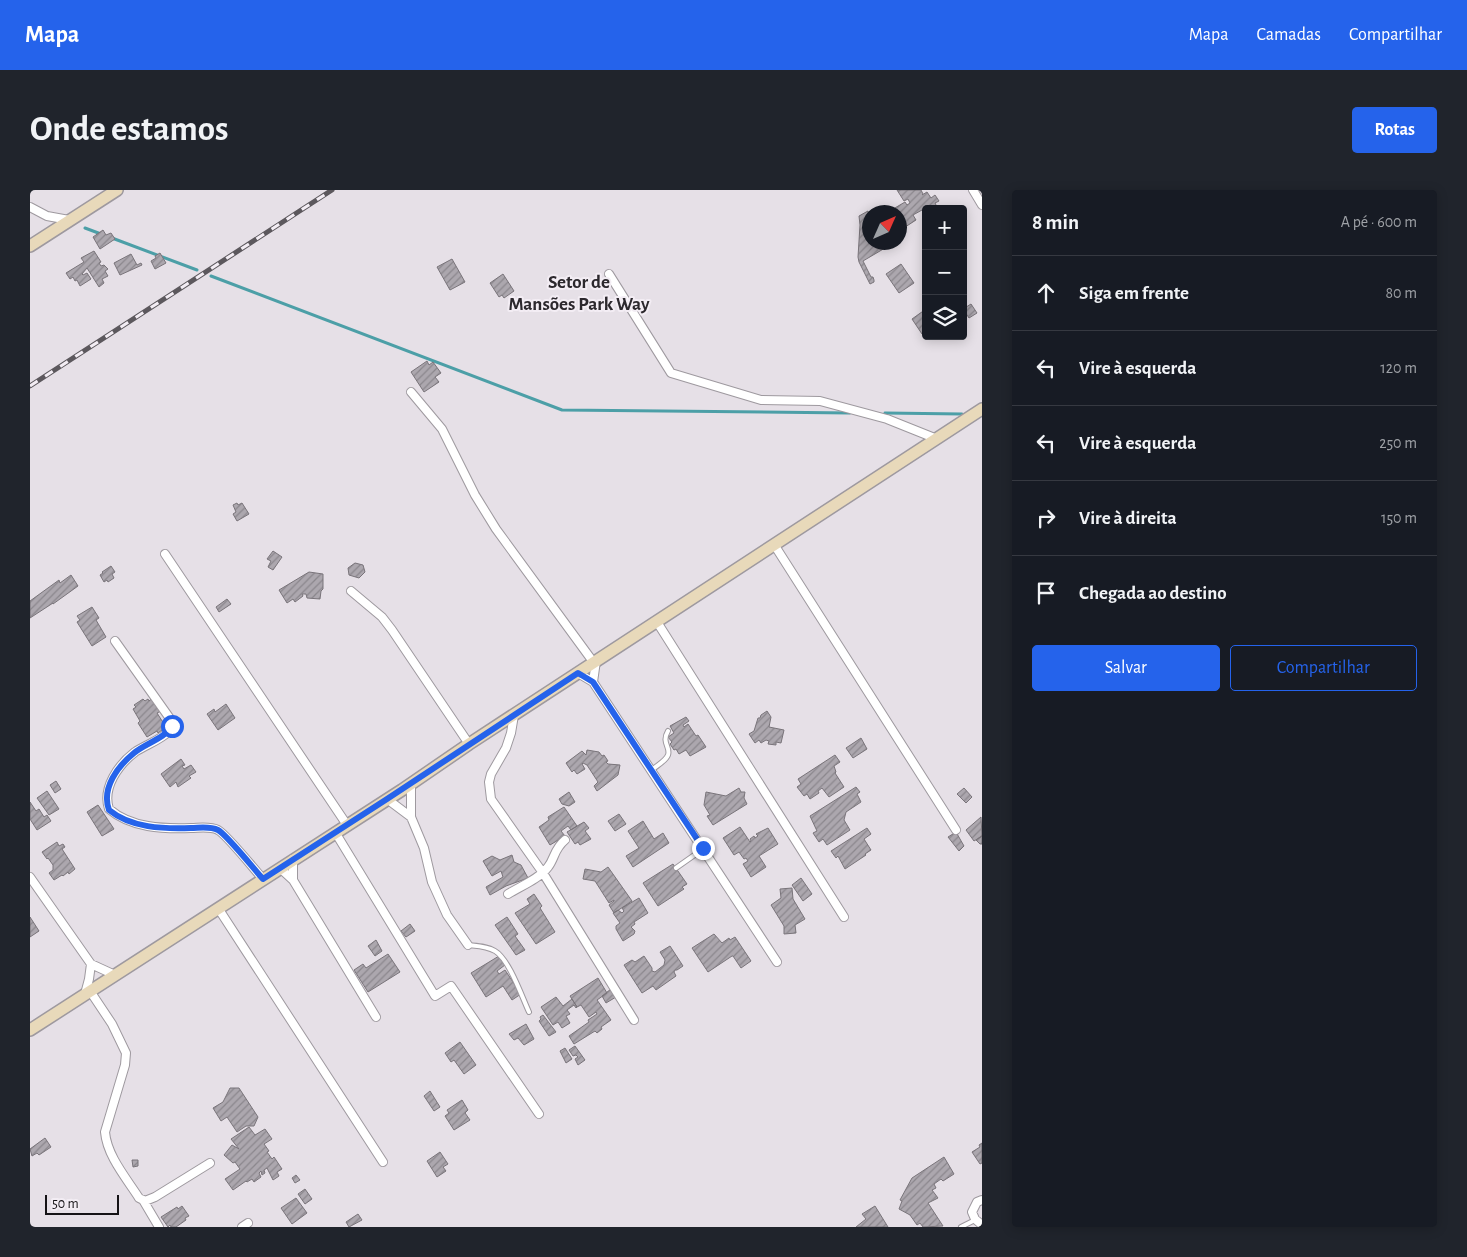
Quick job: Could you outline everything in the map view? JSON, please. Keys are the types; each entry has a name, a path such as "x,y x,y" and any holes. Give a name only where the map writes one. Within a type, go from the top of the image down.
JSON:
{"street":[{"path":"30,246 117,190"},
{"path":"973,190 982,205"},
{"path":"30,207 47,216 69,220"},
{"path":"47,216 48,235"},
{"path":"609,274 671,373 761,400 820,401 888,419 937,439"},
{"path":"412,392 442,429 470,486 496,530 595,662 593,682"},
{"path":"30,1030 411,784 469,744 775,546 982,409"},
{"path":"775,546 956,830"},
{"path":"165,554 347,824"},
{"path":"351,590 382,617 392,630 469,744"},
{"path":"657,622 844,917"},
{"path":"115,641 171,720 172,726 168,732 135,752 118,770 107,788 106,800 109,810 127,821 142,824 165,828 206,828 219,830 263,879"},
{"path":"578,673 593,682 777,962"},
{"path":"514,715 511,734 506,748 491,774 489,791 494,802 543,873 634,1020"},
{"path":"411,784 411,817 424,848 432,882 447,915 468,945"},
{"path":"387,799 411,817"},
{"path":"335,832 435,996 451,986 539,1114"},
{"path":"508,894 543,873 550,865 560,844 565,840"},
{"path":"293,860 293,880"},
{"path":"280,868 293,880 376,1017"},
{"path":"30,877 91,964 115,975"},
{"path":"218,908 384,1162"},
{"path":"91,964 88,992 112,1024 126,1053 106,1122 105,1140 118,1165 139,1198 143,1200 159,1227"},
{"path":"143,1200 155,1197 210,1163"},
{"path":"982,1200 977,1202 972,1212 975,1220 982,1225"}],"lane":[{"path":"652,770 667,757 665,737 668,731"},
{"path":"676,868 703,848"},
{"path":"468,945 486,947 497,952 506,963 529,1012"},
{"path":"961,1227 975,1220"}],"building":[{"path":"897,190 921,190 922,195 927,192 931,198 935,195 939,201 935,203 936,205 922,205 922,210 913,215 916,220 907,226 907,205 910,203 908,199 904,201"},
{"path":"862,214 862,250 882,250 863,261 874,280 870,284 858,257 859,216"},
{"path":"103,230 106,235 111,233 115,239 100,249 93,237"},
{"path":"94,251 101,262 99,263 101,266 104,265 108,269 105,271 108,276 102,279 104,283 99,287 87,268 82,274 87,273 91,279 80,286 77,280 75,281 73,277 70,279 66,273 84,262 81,258"},
{"path":"160,253 166,263 155,269 151,261"},
{"path":"131,254 137,265 141,263 142,265 120,275 114,263"},
{"path":"452,259 465,282 450,290 437,267"},
{"path":"901,264 914,283 899,293 886,274"},
{"path":"503,274 514,291 504,298 502,295 499,297 490,283"},
{"path":"971,304 977,313 969,318 967,306"},
{"path":"922,312 922,334 912,319"},
{"path":"427,361 429,365 433,362 441,373 435,377 439,382 424,392 411,372"},
{"path":"237,503 238,505 242,503 249,514 237,521 233,514 236,512 233,505"},
{"path":"273,551 282,557 273,570 268,567 271,561 267,559"},
{"path":"355,563 363,565 365,572 359,578 349,575 348,568"},
{"path":"111,566 115,572 112,574 114,578 104,582 100,575"},
{"path":"309,572 323,574 323,589 320,599 307,598 306,594 302,594 303,596 295,602 293,599 287,603 279,590"},
{"path":"71,575 78,586 30,618 30,601 59,580 60,583"},
{"path":"227,599 231,604 219,612 216,607"},
{"path":"92,607 99,618 96,620 106,637 92,646 77,622 80,620 77,616"},
{"path":"152,698 161,711 157,713 166,727 158,733 157,731 147,737 138,723 140,721 133,709 136,707 134,705 143,699 145,701 148,699 149,701"},
{"path":"226,704 235,718 218,730 207,714 214,709 215,712"},
{"path":"767,711 771,717 769,727 784,730 781,743 776,742 776,745 768,744 769,741 766,740 761,743 759,740 755,743 749,734 754,731 758,718"},
{"path":"686,717 689,721 683,725 684,727 688,724 706,747 690,756 686,750 679,754 676,749 674,750 670,744 672,742 668,737 674,733 670,726"},
{"path":"861,738 867,749 853,758 846,748"},
{"path":"587,750 599,752 602,756 604,755 608,764 620,765 618,775 597,791 594,786 598,782 587,765 583,763 585,769 577,774 574,770 572,772 566,763 582,751 586,755"},
{"path":"835,755 840,762 834,766 835,773 844,787 829,797 822,788 818,791 819,793 810,799 807,794 804,796 797,787 801,784 798,779"},
{"path":"181,759 185,765 182,766 184,769 191,765 196,772 178,787 176,782 170,787 161,774"},
{"path":"56,781 61,789 55,793 50,785"},
{"path":"856,787 860,792 857,794 861,802 846,812 844,820 850,830 827,845 823,839 819,842 813,833 817,831 810,816"},
{"path":"739,788 741,792 745,792 744,798 747,804 713,825 707,816 710,815 704,805 706,792 726,796"},
{"path":"964,788 972,797 966,803 957,794"},
{"path":"47,791 59,809 49,815 37,798"},
{"path":"569,792 575,802 569,806 562,804 559,799"},
{"path":"30,802 36,811 39,809 44,817 47,815 51,821 37,830 30,819"},
{"path":"98,805 114,829 102,836 87,812"},
{"path":"564,807 577,826 571,830 568,826 561,831 565,836 550,845 539,827 549,820 548,817"},
{"path":"619,814 626,824 615,831 608,821"},
{"path":"981,817 982,836 974,841 966,830"},
{"path":"643,821 654,839 663,833 669,843 633,867 626,856 639,848 628,831"},
{"path":"584,822 589,828 585,831 591,839 580,845 578,842 575,844 567,832"},
{"path":"740,827 750,842 750,839 754,836 755,838 758,836 756,834 768,828 778,844 759,856 766,867 751,877 743,864 748,861 746,858 744,859 739,852 734,855 723,838"},
{"path":"867,828 871,834 864,839 871,850 845,869 838,856 836,858 831,851"},
{"path":"956,832 964,846 959,851 948,837"},
{"path":"982,836 982,844 980,844 976,840"},
{"path":"57,842 59,846 63,844 65,847 62,849 75,869 69,874 68,872 54,880 49,873 53,870 53,865 42,852"},
{"path":"512,855 514,862 521,865 528,878 506,886 490,895 486,887 503,877 501,871 492,876 483,861 492,856 500,860"},
{"path":"673,864 687,884 682,887 684,889 658,906 643,883"},
{"path":"608,867 632,901 614,913 609,905 614,900 609,903 595,881 583,879 585,869 601,872"},
{"path":"801,878 812,894 803,901 792,885"},
{"path":"792,888 793,899 805,919 795,925 796,933 784,934 784,926 771,905 781,898 780,889"},
{"path":"534,894 542,906 540,908 555,932 536,944 515,913 530,904 527,899"},
{"path":"639,898 648,913 634,922 635,924 631,927 635,931 634,934 623,941 616,929 616,926 620,923 613,913 618,910 622,913 624,911 622,908"},
{"path":"30,917 39,931 30,937"},
{"path":"507,917 518,934 515,936 525,950 516,955 495,925"},
{"path":"410,924 415,931 406,937 401,931"},
{"path":"714,934 722,943 729,938 730,940 735,937 751,961 741,968 732,956 708,972 692,948"},
{"path":"376,940 382,951 375,956 368,946"},
{"path":"670,946 683,966 675,970 676,976 656,990 653,986 642,993 624,965 632,960 635,962 644,956 652,971 655,972 664,965 665,960 660,952"},
{"path":"388,954 400,972 368,992 354,970 363,964 366,968"},
{"path":"499,956 505,965 497,971 499,974 505,970 521,994 512,1000 503,986 486,997 471,973"},
{"path":"598,978 607,993 597,1000 611,1020 601,1027 602,1029 597,1033 595,1031 574,1044 569,1036 597,1014 596,1012 589,1017 581,1005 577,1007 570,996"},
{"path":"611,989 616,997 606,1003 602,996"},
{"path":"556,997 563,1006 572,999 577,1007 574,1005 567,1010 570,1014 566,1016 570,1023 562,1028 558,1022 553,1025 541,1007"},
{"path":"543,1015 556,1032 549,1036 539,1021"},
{"path":"526,1024 534,1039 524,1045 518,1038 514,1040 509,1034"},
{"path":"460,1042 476,1065 464,1074 454,1060 451,1062 445,1053"},
{"path":"575,1046 585,1060 578,1065 575,1059 578,1057 576,1055 573,1056 569,1050"},
{"path":"565,1048 572,1059 566,1063 560,1051"},
{"path":"230,1088 239,1088 258,1117 254,1126 246,1126 237,1132 227,1117 221,1121 213,1108 223,1102"},
{"path":"430,1091 440,1107 434,1111 424,1096"},
{"path":"462,1100 468,1110 465,1113 470,1120 454,1130 445,1116 449,1113 447,1110"},
{"path":"249,1127 255,1135 265,1129 272,1139 264,1144 269,1151 267,1152 272,1159 274,1157 282,1169 277,1172 279,1176 273,1180 267,1168 262,1175 261,1171 259,1173 261,1177 254,1182 252,1179 246,1181 233,1190 225,1179 240,1169 235,1162 233,1163 224,1155 232,1145 239,1149 231,1139"},
{"path":"45,1138 51,1147 39,1155 37,1153 32,1156 30,1149"},
{"path":"982,1143 982,1163 980,1164 972,1152 980,1147 979,1145"},
{"path":"440,1152 448,1164 443,1167 446,1171 437,1177 427,1161"},
{"path":"944,1157 954,1174 934,1184 936,1188 932,1190 938,1198 928,1203 943,1226 923,1227 920,1223 917,1225 910,1215 899,1209 902,1201 900,1200 912,1178"},
{"path":"132,1160 138,1160 138,1166 133,1167"},
{"path":"296,1175 300,1180 295,1183 292,1178"},
{"path":"305,1189 312,1199 305,1204 298,1194"},
{"path":"296,1198 307,1213 292,1224 281,1208"},
{"path":"182,1206 189,1216 176,1227 171,1227 170,1225 168,1227 161,1217"},
{"path":"875,1206 888,1227 856,1227 866,1219 862,1214"},
{"path":"358,1214 362,1220 349,1227 346,1222"}],"waterway":[{"path":"85,228 101,234"},
{"path":"112,238 197,270"},
{"path":"211,276 562,410 850,413"},
{"path":"885,413 962,414"}],"railway":[{"path":"30,386 332,190"}],"district":[{"name":"Setor de Mansões Park Way","path":"579,292"}],"route":[{"path":"172,726 168,732 135,752 118,770 107,788 106,800 109,810 127,821 142,824 165,828 206,828 219,830 263,879 578,673 593,682 703,848"}]}
